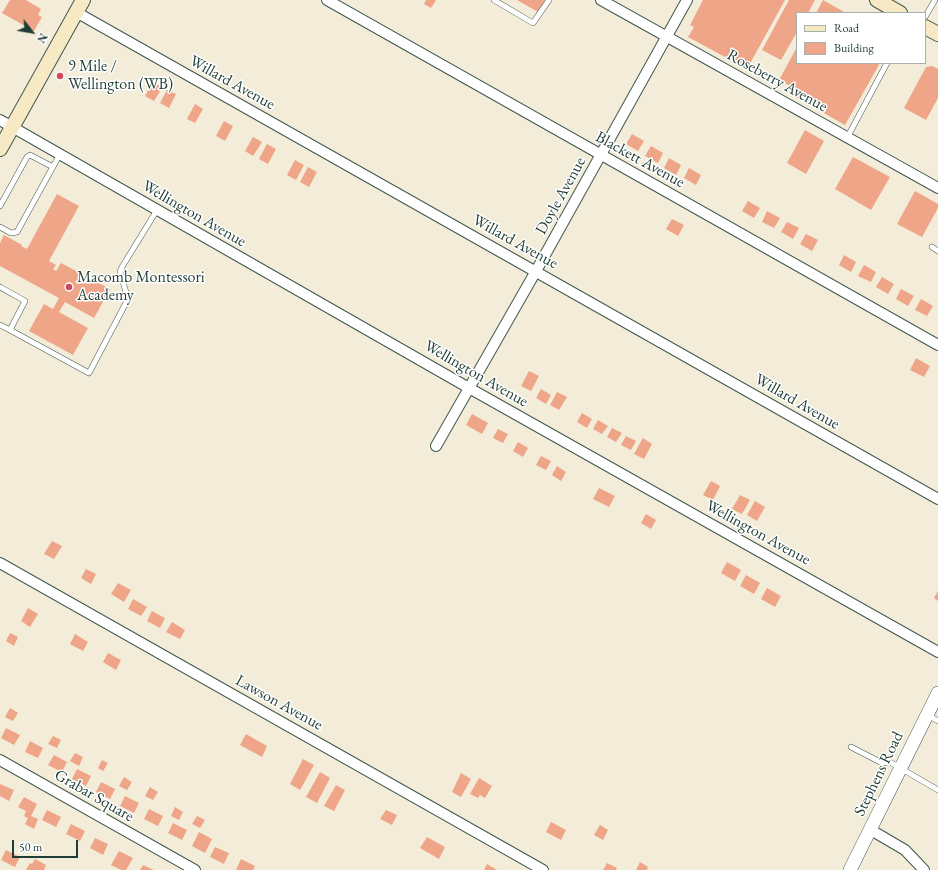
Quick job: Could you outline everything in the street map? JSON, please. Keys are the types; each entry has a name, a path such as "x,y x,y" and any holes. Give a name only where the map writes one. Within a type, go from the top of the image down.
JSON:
{"main road":[{"path":"877,0 898,12"},
{"path":"0,149 6,124 80,6"},
{"path":"926,28 938,34"}],"street":[{"name":"Blackett Avenue","path":"327,0 938,345"},
{"name":"Roseberry Avenue","path":"601,0 938,188"},
{"name":"Doyle Avenue","path":"436,446 536,271 687,0"},
{"name":"Willard Avenue","path":"80,6 536,271 938,499"},
{"name":"Wellington Avenue","path":"6,124 469,388 938,652"},
{"name":"Lawson Avenue","path":"0,563 543,870"},
{"name":"Stephens Road","path":"850,870 901,768 933,718 938,695"},
{"name":"Grabar Square","path":"0,760 195,870"},
{"path":"871,830 905,850 924,870"}],"lane":[{"path":"494,0 533,23 549,0"},
{"path":"926,15 935,0"},
{"path":"847,138 887,64"},
{"path":"0,227 11,233 17,232 60,154"},
{"path":"0,206 27,157 30,155 53,167"},
{"path":"0,325 89,373 128,300 120,272 122,267 157,210"},
{"path":"932,247 938,251"},
{"path":"0,288 25,301 10,330"},
{"path":"850,747 882,763 890,762 938,790"}],"building":[{"path":"10,0 26,0 41,9 38,15 42,17 34,31 2,13"},
{"path":"426,0 436,0 431,8 424,4"},
{"path":"517,0 545,0 538,12"},
{"path":"703,0 785,0 747,69 688,37 694,27 690,25"},
{"path":"789,0 815,0 809,12 796,12 796,34 781,60 762,50"},
{"path":"823,0 844,12 817,12"},
{"path":"796,49 796,64 879,64 845,125 792,95 796,89 779,80"},
{"path":"932,66 938,69 938,98 926,120 904,108 926,67"},
{"path":"153,82 162,88 154,101 145,96"},
{"path":"167,90 176,94 169,108 160,103"},
{"path":"195,104 203,109 195,123 187,119"},
{"path":"224,121 233,126 225,141 216,136"},
{"path":"805,130 824,141 806,174 787,163"},
{"path":"632,134 644,141 638,151 626,144"},
{"path":"253,137 262,142 253,156 245,151"},
{"path":"267,144 276,149 268,164 259,159"},
{"path":"651,146 663,153 658,163 645,156"},
{"path":"853,157 890,177 871,210 835,189"},
{"path":"669,158 681,165 676,175 664,168"},
{"path":"295,160 304,165 296,180 287,175"},
{"path":"308,167 317,172 309,187 300,182"},
{"path":"689,168 701,175 696,185 684,178"},
{"path":"915,191 938,204 938,208 922,237 897,224"},
{"path":"57,194 79,206 49,261 56,265 53,269 56,271 61,263 110,289 94,318 65,302 59,312 88,328 73,355 29,331 44,304 53,309 59,298 0,266 0,243 4,235 27,249"},
{"path":"748,201 760,208 754,218 742,211"},
{"path":"767,211 780,218 774,228 762,222"},
{"path":"672,219 684,225 678,236 666,229"},
{"path":"787,222 799,228 793,239 781,232"},
{"path":"806,234 818,240 812,251 800,244"},
{"path":"844,255 856,262 851,272 839,265"},
{"path":"864,265 876,272 871,282 858,276"},
{"path":"882,277 894,284 888,294 876,287"},
{"path":"901,289 914,296 908,306 896,299"},
{"path":"921,299 933,306 927,316 915,310"},
{"path":"916,358 930,366 924,377 910,370"},
{"path":"529,371 539,376 531,391 521,386"},
{"path":"541,389 551,395 546,404 536,398"},
{"path":"557,392 567,397 559,410 550,405"},
{"path":"582,413 592,419 587,428 577,422"},
{"path":"472,414 488,423 482,434 466,425"},
{"path":"598,420 608,426 602,434 593,429"},
{"path":"612,428 622,433 616,442 607,437"},
{"path":"498,429 508,434 503,443 493,438"},
{"path":"626,436 636,441 631,450 621,445"},
{"path":"643,438 652,444 644,459 634,454"},
{"path":"518,442 528,448 523,457 513,451"},
{"path":"541,456 551,461 546,470 536,465"},
{"path":"557,466 566,472 561,481 552,475"},
{"path":"711,481 720,486 713,500 703,495"},
{"path":"599,488 615,496 609,507 593,499"},
{"path":"740,495 750,500 742,514 732,509"},
{"path":"755,501 765,507 757,521 747,515"},
{"path":"646,514 656,520 651,529 641,523"},
{"path":"52,541 62,546 54,559 44,554"},
{"path":"727,562 741,570 735,581 721,573"},
{"path":"86,569 96,574 91,584 81,578"},
{"path":"746,575 760,583 754,594 740,586"},
{"path":"118,583 131,590 124,602 111,594"},
{"path":"767,588 781,596 775,607 761,599"},
{"path":"938,591 938,601 934,598"},
{"path":"133,599 147,607 141,616 128,609"},
{"path":"28,608 38,614 30,627 21,621"},
{"path":"152,611 165,618 160,628 147,621"},
{"path":"172,622 185,630 180,639 166,632"},
{"path":"10,633 18,637 14,646 6,641"},
{"path":"75,634 88,642 83,651 70,644"},
{"path":"108,653 121,660 116,670 103,662"},
{"path":"10,708 18,713 13,721 5,717"},
{"path":"6,728 20,735 14,745 1,738"},
{"path":"246,734 267,746 262,757 240,745"},
{"path":"53,736 61,740 57,748 48,744"},
{"path":"30,741 43,748 38,758 25,752"},
{"path":"75,753 83,757 79,766 70,761"},
{"path":"54,755 67,762 62,772 48,765"},
{"path":"303,759 314,765 300,790 290,784"},
{"path":"102,760 108,763 103,771 98,768"},
{"path":"77,769 91,776 86,786 72,779"},
{"path":"320,772 330,778 317,803 306,797"},
{"path":"461,773 471,779 461,797 452,792"},
{"path":"124,777 132,782 127,790 119,786"},
{"path":"479,778 492,786 485,798 480,795 478,798 470,794"},
{"path":"101,782 115,789 110,799 96,792"},
{"path":"0,784 14,790 9,801 0,796"},
{"path":"336,785 345,790 334,811 324,806"},
{"path":"150,787 158,792 153,800 145,796"},
{"path":"125,796 139,803 134,813 120,806"},
{"path":"24,797 37,804 31,816 38,819 34,829 25,824 28,818 24,816 26,811 18,807"},
{"path":"175,807 183,812 179,820 171,816"},
{"path":"149,809 163,816 158,826 144,819"},
{"path":"47,810 61,817 56,827 42,820"},
{"path":"386,810 397,815 392,825 380,819"},
{"path":"197,816 205,820 200,828 192,824"},
{"path":"551,822 566,830 561,840 546,832"},
{"path":"173,823 187,830 182,840 168,833"},
{"path":"71,824 85,831 80,841 66,834"},
{"path":"600,825 608,830 603,840 594,835"},
{"path":"199,832 212,839 205,853 192,846"},
{"path":"427,837 445,847 439,859 420,848"},
{"path":"95,838 108,844 103,855 90,848"},
{"path":"215,847 229,853 224,864 210,857"},
{"path":"6,850 20,857 15,867 1,860"},
{"path":"119,851 133,858 126,870 121,870 111,865"},
{"path":"35,859 46,865 44,870 26,870 30,863 32,864"},
{"path":"241,859 255,866 253,870 236,870"},
{"path":"640,862 648,867 647,870 636,870"},
{"path":"607,863 617,868 616,870 603,870"},
{"path":"487,864 497,870 484,870"},
{"path":"143,865 154,870 140,870"}],"place":[{"name":"9 Mile / Wellington (WB)","path":"60,76"},
{"name":"Macomb Montessori Academy","path":"69,287"}]}
